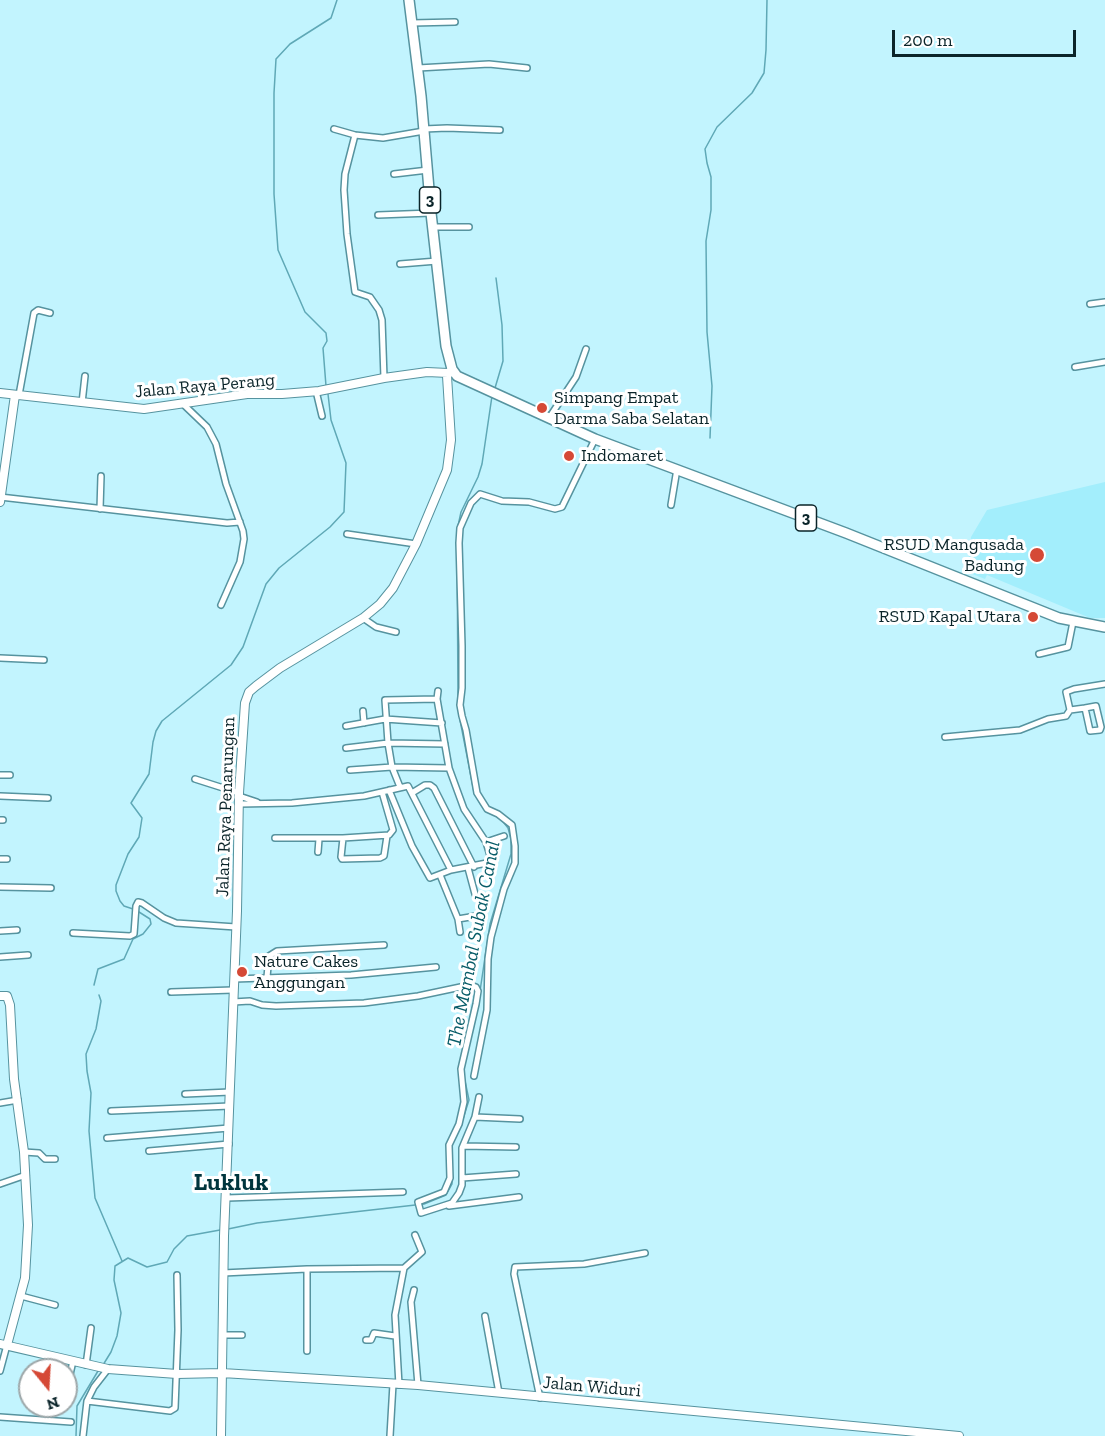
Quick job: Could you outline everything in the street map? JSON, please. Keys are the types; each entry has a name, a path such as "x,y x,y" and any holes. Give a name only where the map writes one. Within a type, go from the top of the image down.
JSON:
{"highway":[{"name":"3","path":"409,0 450,371 477,386 595,439 846,533 986,590 1073,622 1105,627"}],"main road":[{"name":"Jalan Raya Perang","path":"0,393 144,409 247,394 317,391 384,378 450,371"},
{"name":"Jalan Raya Penarungan","path":"221,1436 224,1232 229,1144 239,798 245,703 249,692 280,668 363,618 387,596 416,544 444,479 450,454 450,371"},
{"path":"0,502 17,395"},
{"path":"0,996 7,996 10,1003 14,1079 26,1175 28,1251 21,1296 4,1344"},
{"name":"Jalan Widuri","path":"4,1344 61,1358"},
{"name":"Jalan Widuri","path":"78,1362 107,1369 177,1374 222,1372 418,1386 959,1436"}],"street":[{"path":"412,22 455,22"},
{"path":"418,68 489,64 527,68"},
{"path":"334,129 355,135 383,138 447,128 500,130"},
{"path":"355,135 345,174 347,234 355,292 370,297 379,310 382,320 384,378"},
{"path":"394,174 428,170"},
{"path":"378,215 431,213"},
{"path":"433,227 469,226"},
{"path":"400,264 437,261"},
{"path":"1090,304 1105,302"},
{"path":"17,395 34,313 40,310 50,313"},
{"path":"549,418 576,377 586,349"},
{"path":"1075,367 1105,362"},
{"path":"82,403 86,376"},
{"path":"317,391 322,417"},
{"path":"183,404 207,427 216,444 244,539 240,562 221,605"},
{"path":"474,1076 487,1010 491,937 504,890 515,863 514,829 506,819 487,809 480,800 460,705 462,646 460,528 471,503 480,494 502,501 529,502 559,509 595,439"},
{"path":"671,505 677,469"},
{"path":"100,509 101,476"},
{"path":"0,497 227,523 240,522"},
{"path":"347,534 416,544"},
{"path":"363,618 376,627 396,632"},
{"path":"1039,654 1068,647 1073,622"},
{"path":"0,658 44,660"},
{"path":"945,737 1026,729 1048,719 1066,716 1070,710 1066,693 1074,689 1105,684"},
{"path":"390,790 427,877 432,878 451,870 471,868 492,862 486,842 464,809 449,768 437,699 438,691"},
{"path":"400,787 392,767 384,701 386,699 437,699"},
{"path":"1070,710 1085,708 1098,707 1100,730 1090,731 1085,708"},
{"path":"363,711 364,723"},
{"path":"346,726 385,718 442,723"},
{"path":"346,748 388,743 445,744"},
{"path":"350,770 392,767 449,768"},
{"path":"0,775 10,775"},
{"path":"195,779 239,798 262,803 364,796 409,786 451,870"},
{"path":"412,793 425,785 434,788 471,868 475,894"},
{"path":"275,838 387,836 393,830 382,792"},
{"path":"0,796 48,798"},
{"path":"343,838 342,859 380,858 384,856 387,836"},
{"path":"486,842 504,836"},
{"path":"318,852 320,838"},
{"path":"0,859 7,859"},
{"path":"440,875 458,920 460,932"},
{"path":"0,887 51,888"},
{"path":"73,933 130,936 134,934 138,902 164,918 176,922 236,927"},
{"path":"458,920 476,916"},
{"path":"0,931 17,930"},
{"path":"267,977 269,956 277,951 384,945"},
{"path":"0,957 28,955"},
{"path":"234,980 351,975 436,967"},
{"path":"233,1002 250,1000 262,1005 276,1006 364,1003 418,996 471,985 477,989 478,994 461,1071 464,1102 459,1124 449,1145 448,1159 451,1176 449,1185 440,1195 418,1202 421,1213 444,1207 519,1197"},
{"path":"171,992 233,990"},
{"path":"471,1026 483,1029"},
{"path":"185,1094 230,1092"},
{"path":"444,1207 456,1198 462,1178 463,1146 475,1117 479,1097"},
{"path":"0,1103 18,1100"},
{"path":"111,1111 230,1106"},
{"path":"475,1117 520,1119"},
{"path":"107,1138 229,1128"},
{"path":"149,1151 229,1144"},
{"path":"463,1146 516,1147"},
{"path":"24,1152 39,1153 45,1159 56,1159"},
{"path":"462,1178 516,1174"},
{"path":"0,1176 1,1184 26,1175"},
{"path":"226,1198 403,1191"},
{"path":"390,1436 396,1385 396,1307 404,1268 422,1252 415,1235"},
{"path":"540,1398 514,1274 515,1267 584,1264 645,1253"},
{"path":"223,1273 404,1268"},
{"path":"307,1269 307,1351"},
{"path":"87,1401 172,1411 176,1406 177,1275"},
{"path":"414,1290 411,1302 418,1386"},
{"path":"21,1296 55,1305"},
{"path":"485,1316 499,1393"},
{"path":"90,1366 91,1328"},
{"path":"366,1340 371,1340 374,1333 395,1336"},
{"path":"222,1335 242,1335"},
{"path":"0,1371 4,1344"},
{"path":"83,1436 87,1401 107,1369"},
{"path":"0,1417 71,1422"}],"shaded area":[{"name":"RSUD Mangusada Badung","path":"1105,482 1105,618 1090,618 987,575 985,579 967,572 971,537 987,510"}],"waterway":[{"path":"326,386 323,348 327,341 326,333 305,312 278,250 274,194 274,93 276,59 290,44 331,18 337,0"},
{"path":"710,438 712,386 707,332 706,241 711,210 711,177 705,149 717,127 752,93 764,73 767,0"},
{"name":"The Mambal Subak Canal","path":"495,388 503,361 502,325 496,278"},
{"path":"133,909 124,906 120,901 116,885 128,854 139,837 142,818 131,803 149,774 156,731 162,721 231,665 243,647 266,584 279,568 330,527 344,512 346,463 331,420 328,394"},
{"name":"The Mambal Subak Canal","path":"458,526 461,512 482,464 492,396"},
{"name":"The Mambal Subak Canal","path":"457,534 458,700"},
{"name":"The Mambal Subak Canal","path":"460,720 474,792"},
{"name":"The Mambal Subak Canal","path":"476,796 481,805"},
{"name":"The Mambal Subak Canal","path":"480,991 490,924 511,854 508,828 501,819"},
{"path":"94,985 98,969 124,959 133,939 143,934 151,924 150,919 139,912"},
{"path":"99,995 101,1001 96,1029 86,1054 91,1093 89,1131 95,1198 122,1261"},
{"name":"The Mambal Subak Canal","path":"473,1029 478,1005"},
{"name":"The Mambal Subak Canal","path":"463,1119 469,1100 465,1081"},
{"name":"The Mambal Subak Canal","path":"228,1229 257,1223 424,1204 446,1195 452,1179"},
{"name":"The Mambal Subak Canal","path":"103,1365 117,1336 121,1313 114,1280 115,1266 128,1258 147,1267 167,1262 174,1249 187,1236 220,1230"},
{"name":"The Mambal Subak Canal","path":"76,1436 77,1406 98,1371"}],"place":[{"name":"Simpang Empat Darma Saba Selatan","path":"542,408"},
{"name":"Indomaret","path":"569,456"},
{"name":"RSUD Mangusada Badung","path":"1037,555"},
{"name":"RSUD Kapal Utara","path":"1033,617"},
{"name":"Nature Cakes Anggungan","path":"242,972"}],"district":[{"name":"Lukluk","path":"231,1183"}]}
